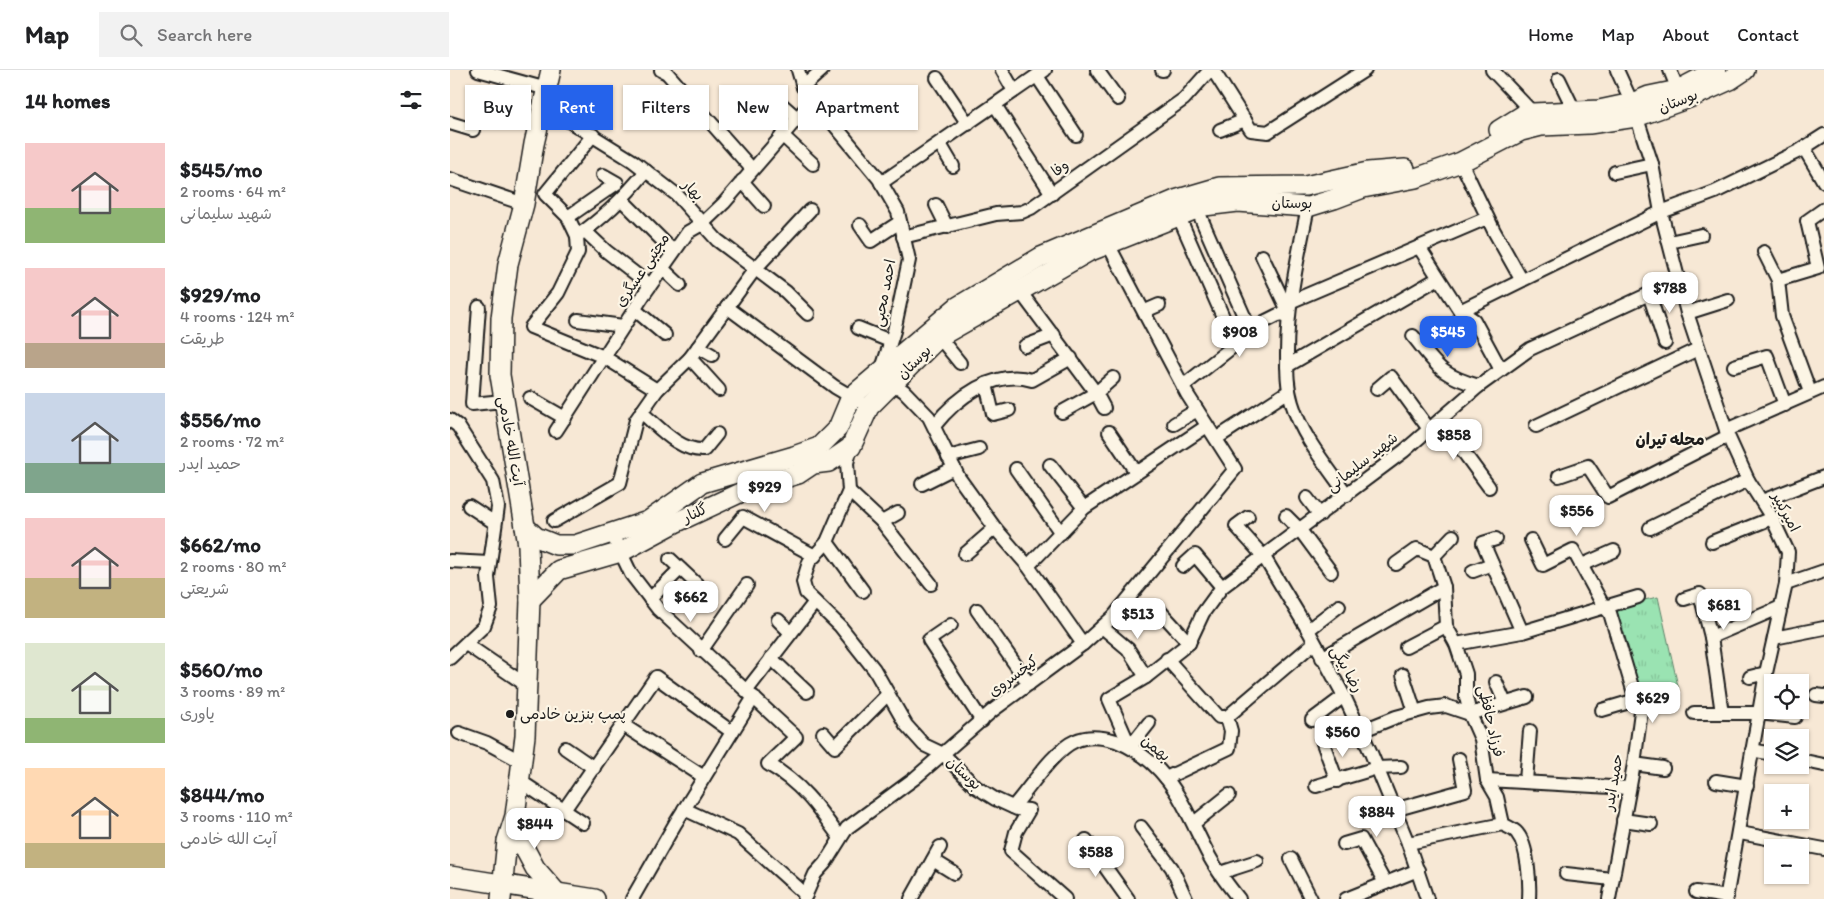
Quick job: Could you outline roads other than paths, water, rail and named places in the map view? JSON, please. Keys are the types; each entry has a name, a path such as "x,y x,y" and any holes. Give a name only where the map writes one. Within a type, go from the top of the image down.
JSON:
{"street":[{"name":"بهار","path":"478,70 541,95"},
{"name":"آیت الله خادمی","path":"548,85 551,70"},
{"path":"661,70 667,73 698,105 752,169"},
{"name":"احمد محبی","path":"798,70 803,85"},
{"path":"806,85 822,70"},
{"path":"1002,70 1014,91"},
{"path":"1097,70 1118,98"},
{"path":"1211,70 1251,130 1268,132 1365,70"},
{"name":"وفا","path":"904,237 996,214 1022,212 1052,194 1184,99 1211,70"},
{"path":"1492,70 1533,113"},
{"name":"امیرکبیر","path":"1617,70 1634,110 1652,164 1661,212 1687,313 1727,433 1748,480 1772,518 1788,552 1786,584 1758,713 1740,833 1727,898"},
{"path":"1670,70 1678,90"},
{"name":"بوستان","path":"887,379 957,307 1041,258 1178,198 1219,187 1305,186 1368,172 1402,170 1467,148 1523,115 1599,110 1634,110 1649,96 1678,90 1716,70"},
{"name":"بوستان","path":"887,379 939,337 1088,252 1197,209 1238,202 1308,207 1334,200 1363,188 1416,178 1461,162 1521,130 1541,126 1589,124 1634,110 1692,97 1730,80 1745,70"},
{"path":"882,183 1041,73 1076,135"},
{"path":"937,78 968,124"},
{"path":"1559,79 1575,112"},
{"path":"995,105 1052,194"},
{"path":"788,110 797,118"},
{"name":"آیت الله خادمی","path":"508,892 529,687 530,600 528,545 530,532 517,480 503,401 500,375 501,318 508,264 524,204 541,117"},
{"name":"مجتبی عسگری","path":"556,431 673,251 688,232 702,224 797,118"},
{"path":"1220,130 1245,120"},
{"path":"450,123 465,128"},
{"name":"بهار","path":"587,130 677,195 717,240 786,292 808,314"},
{"name":"احمد محبی","path":"841,130 882,183 898,212 909,260 890,341 887,379"},
{"path":"593,135 544,194 568,217 581,233 650,285"},
{"path":"782,135 813,164"},
{"path":"1460,312 1661,212 1715,192 1804,148 1824,135"},
{"path":"940,144 953,166"},
{"path":"1804,148 1824,182"},
{"path":"1461,162 1487,218 1521,280"},
{"path":"1615,172 1652,164"},
{"path":"646,171 622,200 602,220 581,233 578,252 558,293 531,327 604,357 657,390"},
{"path":"568,217 617,183 603,175"},
{"path":"450,179 524,204"},
{"path":"742,181 764,206"},
{"path":"622,200 673,251"},
{"path":"936,206 947,227"},
{"path":"1308,207 1289,307 1287,366 1289,391 1292,404 1304,431 1346,495"},
{"path":"1197,209 1251,332"},
{"path":"1778,280 1818,268 1807,221 1824,209"},
{"path":"554,520 620,483 636,420 657,390 690,358 755,268 810,210"},
{"path":"1179,217 1235,344"},
{"path":"1183,386 1251,332 1289,307 1487,218"},
{"path":"860,225 871,241 900,222"},
{"path":"1669,242 1701,235"},
{"path":"1108,244 1183,386 1217,438 1289,391"},
{"path":"1419,247 1460,312 1474,320 1501,370"},
{"path":"1764,252 1778,280 1782,316 1810,392"},
{"path":"1262,256 1289,307"},
{"path":"662,268 680,285"},
{"name":"شهید سلیمانی","path":"1189,644 1203,613 1222,587 1346,495 1440,420 1479,386 1530,349 1649,294 1678,277"},
{"path":"1287,366 1438,279"},
{"path":"1019,290 1071,358 1096,393 1104,408"},
{"path":"1649,294 1665,342"},
{"path":"1687,313 1728,300"},
{"path":"1145,311 1159,305"},
{"path":"479,307 472,404 503,401"},
{"path":"728,307 835,387 869,407"},
{"path":"634,309 665,335"},
{"path":"578,320 623,326"},
{"path":"858,328 890,341"},
{"path":"1024,346 1054,335"},
{"path":"1413,336 1442,372 1458,380 1479,386"},
{"path":"939,337 960,363"},
{"path":"698,347 712,355"},
{"path":"1536,426 1698,349"},
{"path":"1734,366 1767,356 1785,405"},
{"path":"690,358 719,390"},
{"path":"934,426 950,406 986,384 1018,376 1032,380 1071,358"},
{"path":"1377,388 1391,377 1429,429"},
{"path":"1062,412 1096,393 1113,378"},
{"path":"851,397 887,379"},
{"path":"725,539 743,517 815,556 827,542 849,491 847,463 851,447 869,407 887,379"},
{"path":"887,379 929,417 951,463 995,528 1028,566 1083,644"},
{"path":"986,384 993,414 1009,410"},
{"path":"1559,476 1588,466 1608,497 1727,433 1824,387"},
{"name":"گلنار","path":"530,532 556,545 575,545 612,534 648,520 702,483 819,447 838,428 851,397"},
{"path":"530,398 565,418"},
{"path":"1174,424 1198,410"},
{"path":"642,412 679,444 693,451 704,450 717,434"},
{"path":"450,420 458,426 493,481 498,507 488,577 491,607 484,626 450,658"},
{"path":"1440,420 1489,487"},
{"path":"1028,566 1061,534 1084,508 1208,426"},
{"path":"1109,432 1136,472"},
{"name":"کیخسروی","path":"805,897 815,874 825,863 847,828 915,778 982,721 1083,644 1113,617 1235,469 1217,438"},
{"name":"گلنار","path":"530,600 559,570 621,552 675,523 746,490 798,474 813,464 829,462 851,447"},
{"path":"922,484 951,463 979,449"},
{"path":"1050,465 1084,508"},
{"path":"1016,469 1061,534"},
{"path":"1762,501 1824,477"},
{"path":"493,481 517,480"},
{"path":"1650,528 1748,480"},
{"path":"849,491 882,522 931,584"},
{"path":"1307,498 1320,515"},
{"path":"469,506 495,523"},
{"path":"882,522 898,513"},
{"path":"1286,516 1300,530 1331,572"},
{"name":"رضا بیگی","path":"1248,517 1236,526 1264,557 1308,630 1344,696 1361,731 1408,843 1427,899"},
{"path":"1712,542 1772,518"},
{"path":"965,554 995,528"},
{"path":"612,534 631,574 650,599 701,651 750,693 796,737 768,764 785,774 812,798 840,838"},
{"path":"1396,564 1417,549 1434,556 1453,536"},
{"path":"1496,539 1483,544 1522,632"},
{"path":"1531,540 1543,565 1573,550 1582,565 1614,551"},
{"path":"827,542 863,590"},
{"path":"1184,566 1195,555 1222,587"},
{"name":"بوستان","path":"815,556 809,562 803,582 806,593 840,626 874,670 906,725 924,745 943,754 976,787 995,799 1013,807 1029,810 1016,832 1011,851 1065,899"},
{"name":"فرزاد حافظی","path":"1434,556 1444,587 1446,626 1456,644 1466,674 1466,697 1470,714 1481,739 1487,780 1497,797 1503,824"},
{"path":"670,559 703,590"},
{"path":"450,561 489,563"},
{"path":"1473,571 1492,564"},
{"name":"حمید ایدر","path":"1582,565 1604,608 1610,613 1636,700 1642,704 1634,764 1609,899"},
{"path":"650,599 680,569"},
{"path":"1786,584 1824,571"},
{"path":"701,651 747,585"},
{"path":"1322,658 1444,587"},
{"path":"1684,599 1700,594 1711,638 1722,713"},
{"path":"1456,644 1522,632 1638,597"},
{"path":"632,899 684,809 732,732 750,693 771,658 815,602"},
{"path":"1308,630 1338,606"},
{"path":"1711,638 1781,606"},
{"path":"977,610 1029,684"},
{"path":"1149,723 1130,747 1109,699 1146,677 1189,644 1159,610"},
{"path":"778,620 791,633"},
{"path":"951,625 929,640 982,721"},
{"path":"1406,647 1446,626"},
{"path":"1102,627 1128,649 1146,677"},
{"path":"1774,638 1824,628"},
{"path":"1167,659 1219,717 1227,717 1314,643"},
{"path":"466,644 529,687"},
{"path":"771,658 808,692"},
{"path":"1750,677 1766,673"},
{"path":"1403,675 1415,712"},
{"path":"564,810 656,677 732,732"},
{"path":"1496,682 1504,703"},
{"path":"823,734 835,747 888,694"},
{"path":"1312,720 1344,696"},
{"path":"1361,731 1415,712 1446,706 1470,714 1527,697"},
{"path":"1602,710 1636,700"},
{"path":"1694,713 1764,714"},
{"path":"1166,778 1229,748 1231,731 1227,717"},
{"path":"623,725 704,777"},
{"path":"1526,781 1530,731"},
{"path":"459,734 487,744 522,762"},
{"name":"بهمن","path":"1013,807 1057,755 1075,741 1102,736 1130,747 1155,764 1166,778 1194,822 1207,852 1239,899"},
{"path":"1323,744 1337,781"},
{"path":"565,748 594,768"},
{"path":"1752,750 1764,752"},
{"path":"1394,810 1465,790 1459,759"},
{"path":"1809,762 1824,765"},
{"path":"1634,764 1663,768"},
{"path":"1316,786 1377,768 1401,767"},
{"path":"1487,780 1629,788"},
{"path":"520,781 583,823"},
{"path":"1716,781 1747,786"},
{"path":"1194,822 1229,795"},
{"path":"684,809 738,834 805,897"},
{"path":"1623,820 1651,824"},
{"path":"1408,843 1503,824 1517,832 1523,848 1530,880 1529,899"},
{"path":"1141,827 1172,868 1186,899"},
{"path":"1740,833 1824,849"},
{"path":"459,877 478,875 503,855 513,839 535,868 563,895"},
{"path":"1344,844 1361,839 1385,883"},
{"path":"1086,840 1128,899"},
{"path":"910,899 940,847"},
{"path":"933,860 954,873"},
{"path":"1291,860 1312,899"},
{"path":"1220,873 1256,861"},
{"path":"1346,899 1418,870"},
{"path":"1566,874 1612,879"},
{"path":"459,877 508,892 595,899"},
{"path":"459,877 485,892 489,899"},
{"path":"1696,891 1727,898"}],"place":[{"name":"پمپ بنزین خادمی","path":"510,714"}],"district":[{"name":"محله تیران","path":"1670,439"}]}
